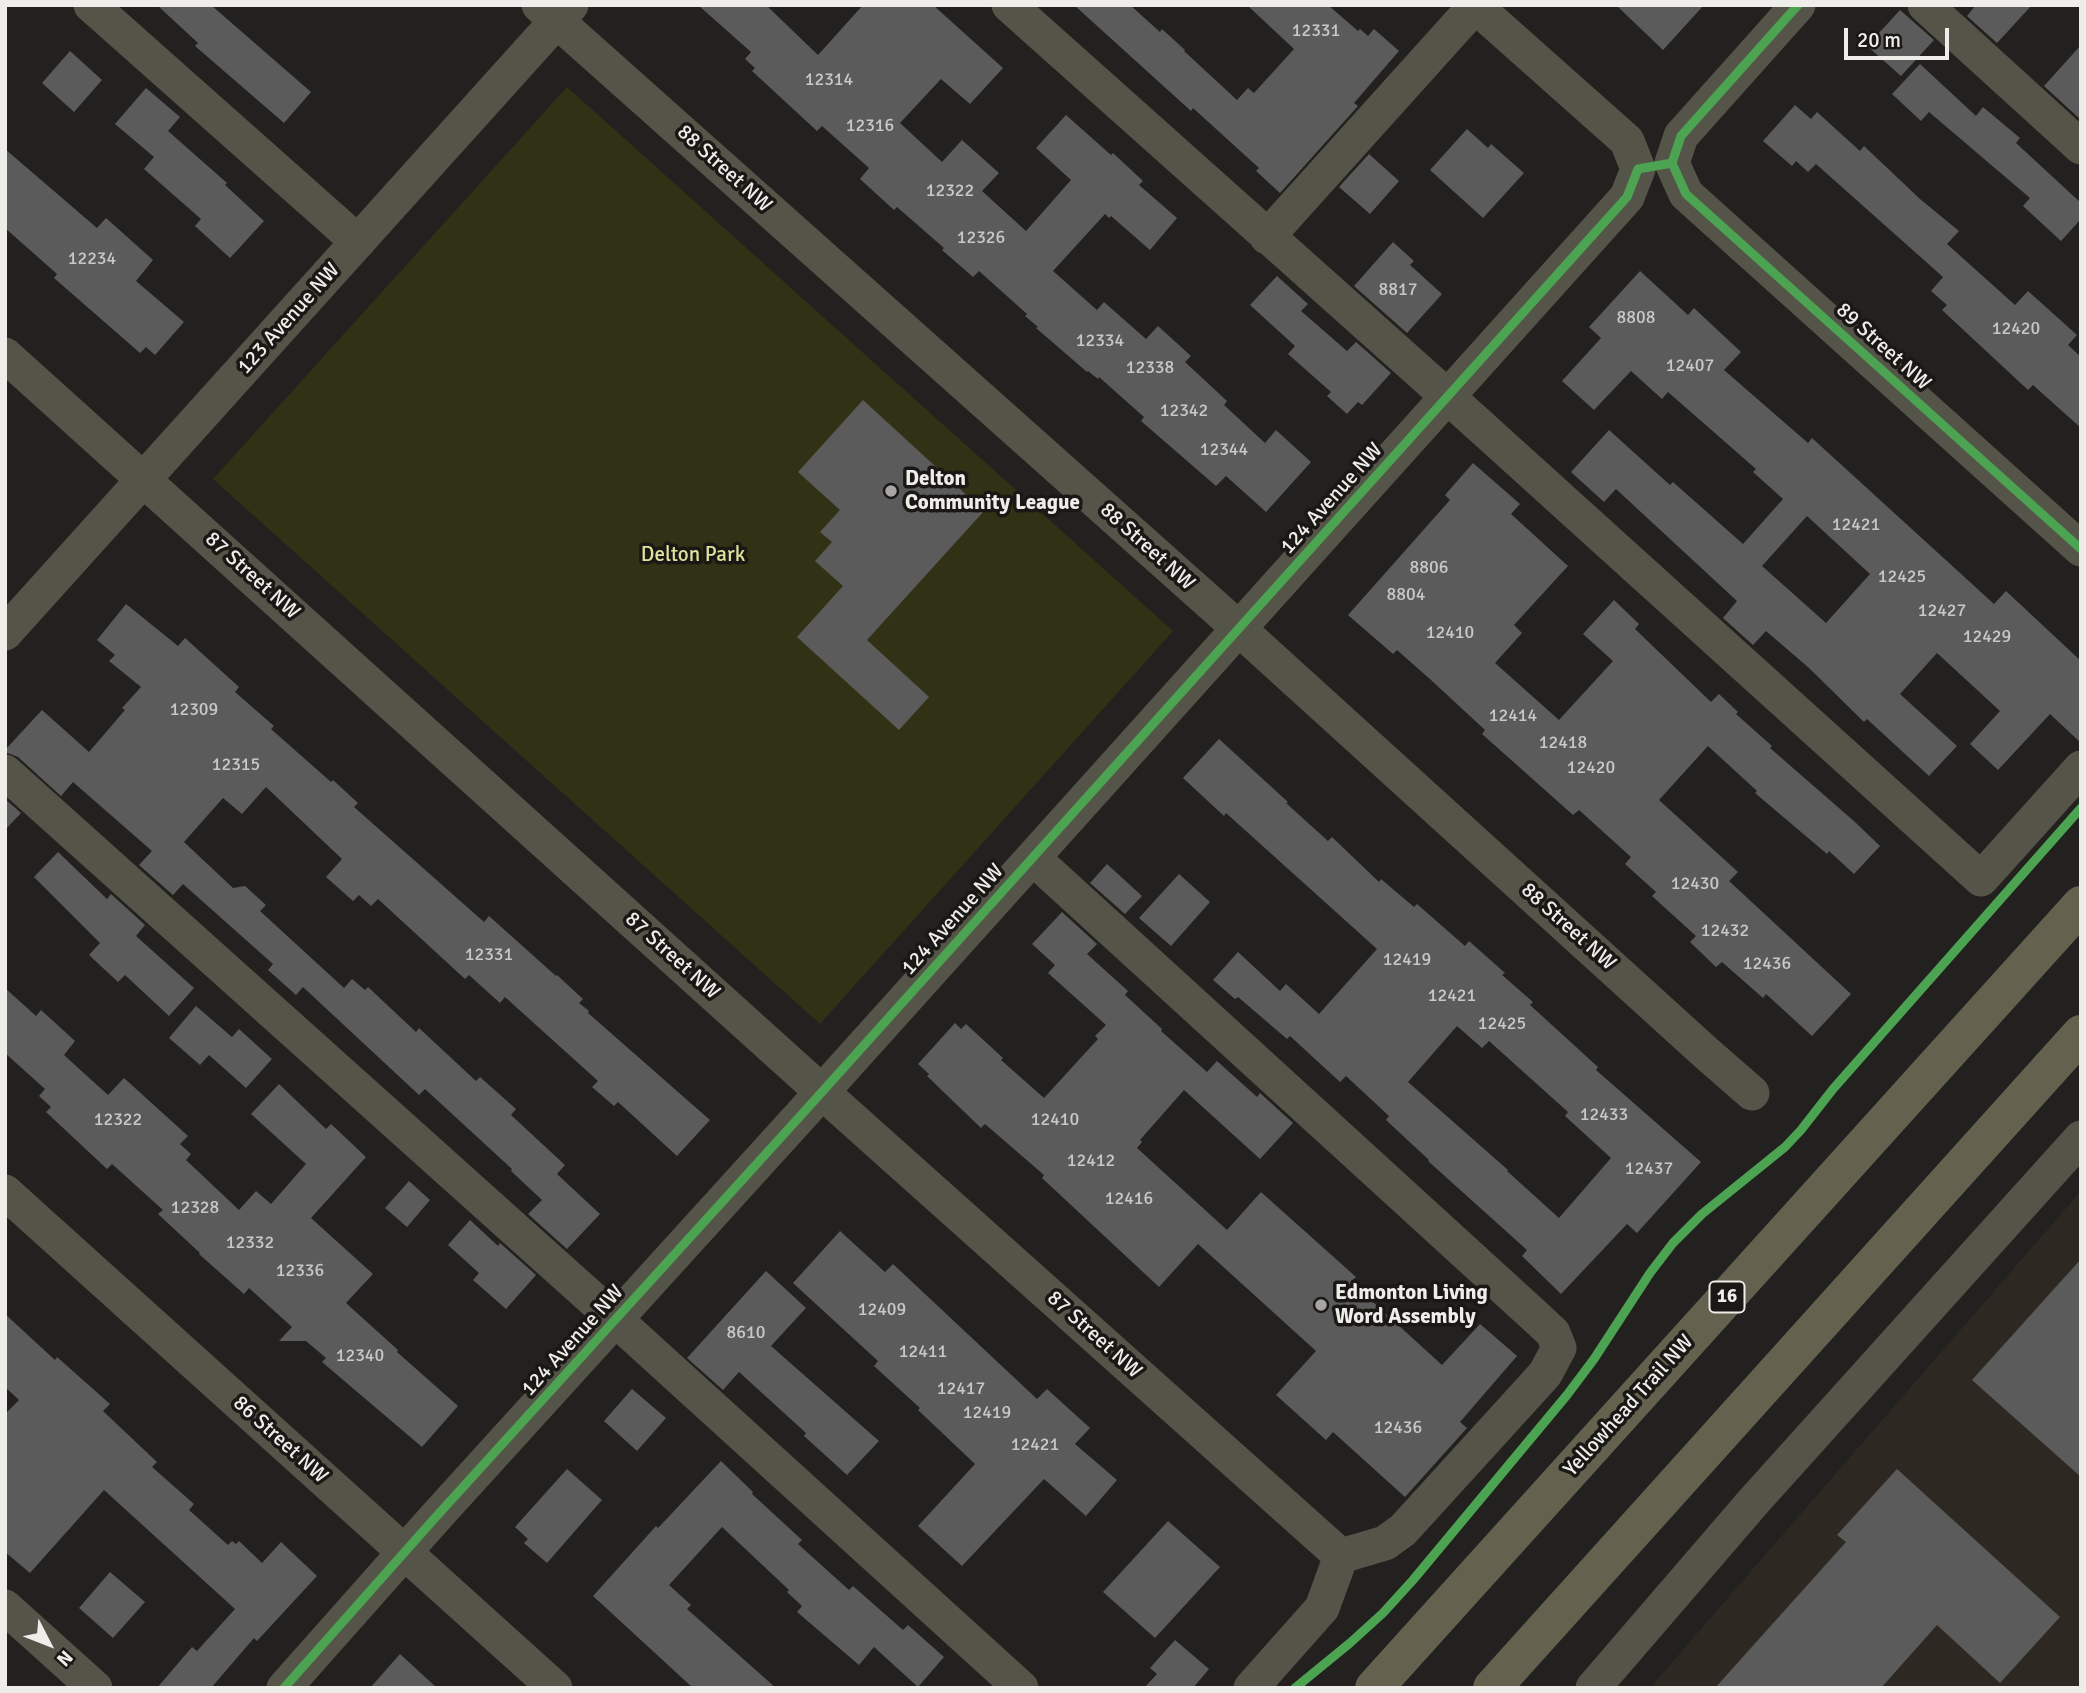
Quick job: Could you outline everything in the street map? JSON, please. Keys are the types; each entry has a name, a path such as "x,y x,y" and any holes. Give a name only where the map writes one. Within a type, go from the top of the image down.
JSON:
{"highway":[{"name":"Yellowhead Trail NW","path":"1374,1688 2081,905"},
{"path":"1492,1688 2081,1034"}],"street":[{"path":"91,5 358,242"},
{"path":"1009,5 1447,396 1981,879 2081,768"},
{"name":"89 Street NW","path":"1798,5 1681,136 1672,163 1686,194 2081,549"},
{"path":"1925,5 2081,147"},
{"path":"1267,237 1475,6"},
{"name":"124 Avenue NW","path":"284,1688 1627,197 1638,169 1627,141 1475,6"},
{"name":"123 Avenue NW","path":"5,633 358,242 556,11"},
{"name":"88 Street NW","path":"556,11 1752,1093"},
{"name":"87 Street NW","path":"5,355 1341,1556"},
{"path":"5,772 616,1320 1021,1688"},
{"path":"1033,858 1553,1333 1559,1348 1545,1374 1404,1530 1385,1542 1341,1556 1322,1608 1251,1688"},
{"path":"1593,1688 1754,1501 2081,1138"},
{"name":"86 Street NW","path":"5,1192 555,1688"},
{"path":"5,1607 95,1688"}],"shaded area":[{"path":"2081,1191 2081,1688 1650,1688 1706,1623"}],"green space":[{"name":"Delton Park","path":"567,87 1173,631 820,1024 213,479"}],"building":[{"path":"157,5 211,5 311,92 284,123 195,46 198,43"},
{"path":"698,5 766,5 818,55 863,5 933,5 1003,68 970,104 941,79 900,123 942,162 962,140 999,173 982,191 1026,231 1071,180 1036,148 1066,115 1111,155 1113,153 1143,181 1139,185 1177,218 1150,250 1111,216 1109,218 1105,214 1053,271 1097,310 1104,302 1146,339 1158,326 1191,356 1185,362 1227,401 1224,405 1265,443 1276,430 1311,462 1266,512 1226,476 1216,486 1141,421 1144,417 1099,377 1098,379 1087,372 1036,328 1038,327 1025,316 1027,314 979,271 973,277 897,207 894,210 860,179 869,168 822,126 817,131 752,71 755,68 745,59 751,52"},
{"path":"1074,5 1130,5 1160,32 1162,29 1237,100 1248,88 1254,93 1294,49 1247,5 1328,5 1358,31 1360,29 1368,36 1374,29 1399,51 1354,103 1358,106 1280,193 1256,171 1259,168 1193,108 1191,111"},
{"path":"1616,5 1704,5 1663,50"},
{"path":"1976,5 2032,5 1997,43 1967,16"},
{"path":"1900,10 1934,40 1901,76 1867,46"},
{"path":"2081,45 2081,120 2044,86"},
{"path":"70,51 102,80 74,112 42,83"},
{"path":"1920,64 1976,116 1983,107 2020,138 2016,143 2081,203 2081,219 2061,241 2023,206 2030,198 1929,112 1921,121 1892,94"},
{"path":"146,88 180,117 168,131 227,183 225,185 264,221 230,258 195,226 201,219 144,169 154,157 115,124"},
{"path":"1795,105 1811,119 1817,112 1860,151 1864,146 1920,199 1959,231 1947,244 2015,305 2028,291 2077,335 2068,345 2081,357 2081,428 2033,385 2028,390 1942,310 1947,305 1931,291 1943,277 1816,164 1808,172 1796,161 1792,166 1763,141"},
{"path":"1467,129 1488,148 1491,144 1524,173 1483,218 1430,170"},
{"path":"5,149 97,228 106,218 153,260 136,281 184,322 155,355 146,347 140,353 54,278 57,274 5,228"},
{"path":"1369,154 1399,181 1370,214 1339,187"},
{"path":"1393,242 1414,261 1410,265 1442,294 1407,333 1354,286"},
{"path":"1640,271 1688,315 1694,308 1741,352 1724,370 1808,443 1812,438 1994,604 2006,591 2081,661 2081,743 2050,714 1998,770 1970,744 2000,711 1937,653 1900,694 1957,746 1929,776 1867,719 1864,722 1809,668 1766,631 1753,645 1723,618 1737,601 1616,489 1604,502 1571,472 1609,430 1670,485 1673,482 1743,544 1783,499 1753,472 1756,469 1668,392 1662,399 1631,371 1594,410 1562,381 1601,338 1589,327","holes":["1807,516 1870,574 1826,623 1762,566"]},
{"path":"1277,276 1308,304 1301,311 1347,351 1356,342 1391,373 1362,405 1358,402 1347,414 1327,396 1331,392 1288,354 1295,346 1250,305"},
{"name":"Delton Community League","path":"863,400 984,511 867,640 929,697 899,730 797,637 843,586 815,561 832,542 820,532 840,510 798,472"},
{"path":"1473,463 1520,504 1511,514 1568,566 1514,625 1522,633 1495,663 1559,720 1613,661 1583,634 1614,600 1639,624 1635,629 1711,702 1719,694 1738,712 1736,714 1772,746 1770,748 1880,846 1854,874 1755,793 1757,791 1708,746 1659,800 1738,872 1729,881 1851,994 1812,1036 1766,994 1763,998 1722,962 1716,967 1690,942 1696,936 1652,896 1656,892 1625,864 1631,857 1579,810 1573,815 1482,734 1485,730 1431,680 1397,650 1393,654 1348,615 1450,500 1445,495"},
{"path":"126,604 178,646 185,638 239,687 235,692 274,726 271,729 358,803 354,807 484,922 489,916 557,975 583,999 579,1003 588,1013 710,1120 677,1156 618,1102 614,1106 592,1087 598,1081 505,997 500,1003 469,975 465,979 378,899 371,906 359,895 353,901 326,877 342,859 266,787 242,814 223,798 184,842 233,888 245,886 266,905 260,911 344,988 352,979 365,990 368,987 416,1032 419,1028 476,1081 480,1077 516,1109 511,1115 565,1165 557,1174 600,1214 567,1249 528,1214 542,1200 425,1089 419,1095 303,987 296,995 268,970 273,964 183,884 173,895 139,865 152,851 73,782 61,796 18,757 5,752 42,710 89,752 125,710 122,708 141,687 109,661 115,655 97,640"},
{"path":"1219,739 1328,841 1332,837 1379,882 1381,879 1414,907 1417,904 1465,946 1469,941 1533,1002 1530,1005 1598,1067 1596,1070 1701,1162 1637,1233 1627,1224 1561,1294 1522,1256 1527,1250 1428,1161 1386,1120 1389,1116 1346,1076 1340,1082 1290,1036 1287,1039 1238,997 1235,999 1213,980 1238,952 1280,991 1286,984 1319,1014 1377,949 1226,813 1224,816 1183,778","holes":["1457,1026 1482,1048 1489,1041 1568,1112 1565,1116 1611,1158 1559,1218 1408,1082"]},
{"path":"5,799 21,813 5,830"},
{"path":"58,852 107,899 111,894 145,925 136,936 194,988 169,1016 125,975 118,982 89,955 100,943 34,877"},
{"path":"1107,864 1142,896 1125,914 1090,883"},
{"path":"1179,874 1210,902 1171,946 1139,918"},
{"path":"1062,912 1097,944 1087,954 1128,991 1125,995 1162,1029 1161,1031 1207,1072 1217,1061 1257,1097 1260,1093 1293,1123 1260,1159 1184,1090 1140,1140 1142,1142 1137,1148 1227,1230 1261,1192 1356,1277 1351,1282 1442,1365 1480,1324 1517,1356 1460,1422 1467,1428 1405,1497 1333,1432 1326,1440 1276,1395 1316,1351 1198,1244 1159,1287 1042,1178 1044,1175 985,1124 981,1128 918,1064 955,1023 961,1029 966,1024 1044,1098 1098,1039 1095,1036 1106,1025 1048,973 1055,965 1032,944"},
{"path":"5,988 36,1016 41,1010 75,1041 64,1055 108,1095 124,1078 188,1136 180,1144 191,1154 186,1160 239,1210 256,1191 271,1204 306,1164 251,1114 279,1084 326,1129 331,1124 366,1157 311,1218 373,1274 346,1303 458,1406 422,1447 322,1362 326,1358 306,1341 279,1341 292,1327 249,1288 244,1294 158,1214 163,1210 112,1164 107,1169 46,1112 51,1107 39,1096 45,1089 5,1053"},
{"path":"196,1006 232,1037 239,1029 272,1059 246,1088 209,1055 200,1065 169,1038"},
{"path":"409,1181 430,1200 407,1227 385,1208"},
{"path":"470,1220 536,1275 506,1309 473,1280 479,1273 448,1245"},
{"path":"840,1231 885,1272 893,1264 1037,1399 1047,1389 1090,1428 1075,1444 1117,1480 1086,1516 1044,1479 962,1566 918,1526 975,1464 874,1366 878,1361 793,1283"},
{"path":"2081,1259 2081,1477 1972,1380"},
{"path":"766,1271 806,1308 771,1346 879,1441 847,1475 739,1372 723,1390 687,1358"},
{"path":"5,1314 55,1360 57,1357 110,1404 103,1411 157,1462 152,1467 194,1504 189,1510 228,1545 232,1541 236,1544 239,1541 262,1563 281,1542 317,1576 257,1641 254,1638 211,1688 157,1688 192,1647 197,1651 235,1609 104,1490 30,1573 5,1552 5,1414 19,1400 5,1387"},
{"path":"632,1389 666,1418 637,1451 604,1421"},
{"path":"721,1461 802,1540 798,1544 849,1590 853,1586 903,1630 908,1625 944,1657 918,1687 874,1647 859,1665 797,1612 802,1606 787,1592 789,1590 722,1527 669,1585 691,1605 687,1609 776,1688 693,1688 593,1596 656,1526 658,1528"},
{"path":"567,1469 602,1500 547,1563 524,1543 528,1539 515,1527"},
{"path":"1897,1469 2060,1617 2000,1683 1937,1625 1881,1688 1715,1688 1846,1542 1837,1535"},
{"path":"1168,1521 1220,1567 1155,1638 1103,1592"},
{"path":"110,1572 145,1602 113,1638 79,1608"},
{"path":"1175,1640 1209,1669 1193,1688 1144,1688 1157,1674 1150,1668"},
{"path":"400,1654 437,1688 370,1688"}],"cycle path":[{"path":"1672,163 1681,136 1798,5"},
{"path":"1672,163 1686,194 2081,549"},
{"path":"284,1688 1627,197 1638,169 1672,163"},
{"path":"1295,1688 1383,1613 1413,1580 1567,1395 1673,1243 1702,1214 1785,1147 1801,1130 1833,1089 2081,808"}],"place":[{"name":"Delton Community League","path":"891,491"},
{"name":"Edmonton Living Word Assembly","path":"1321,1305"}]}
